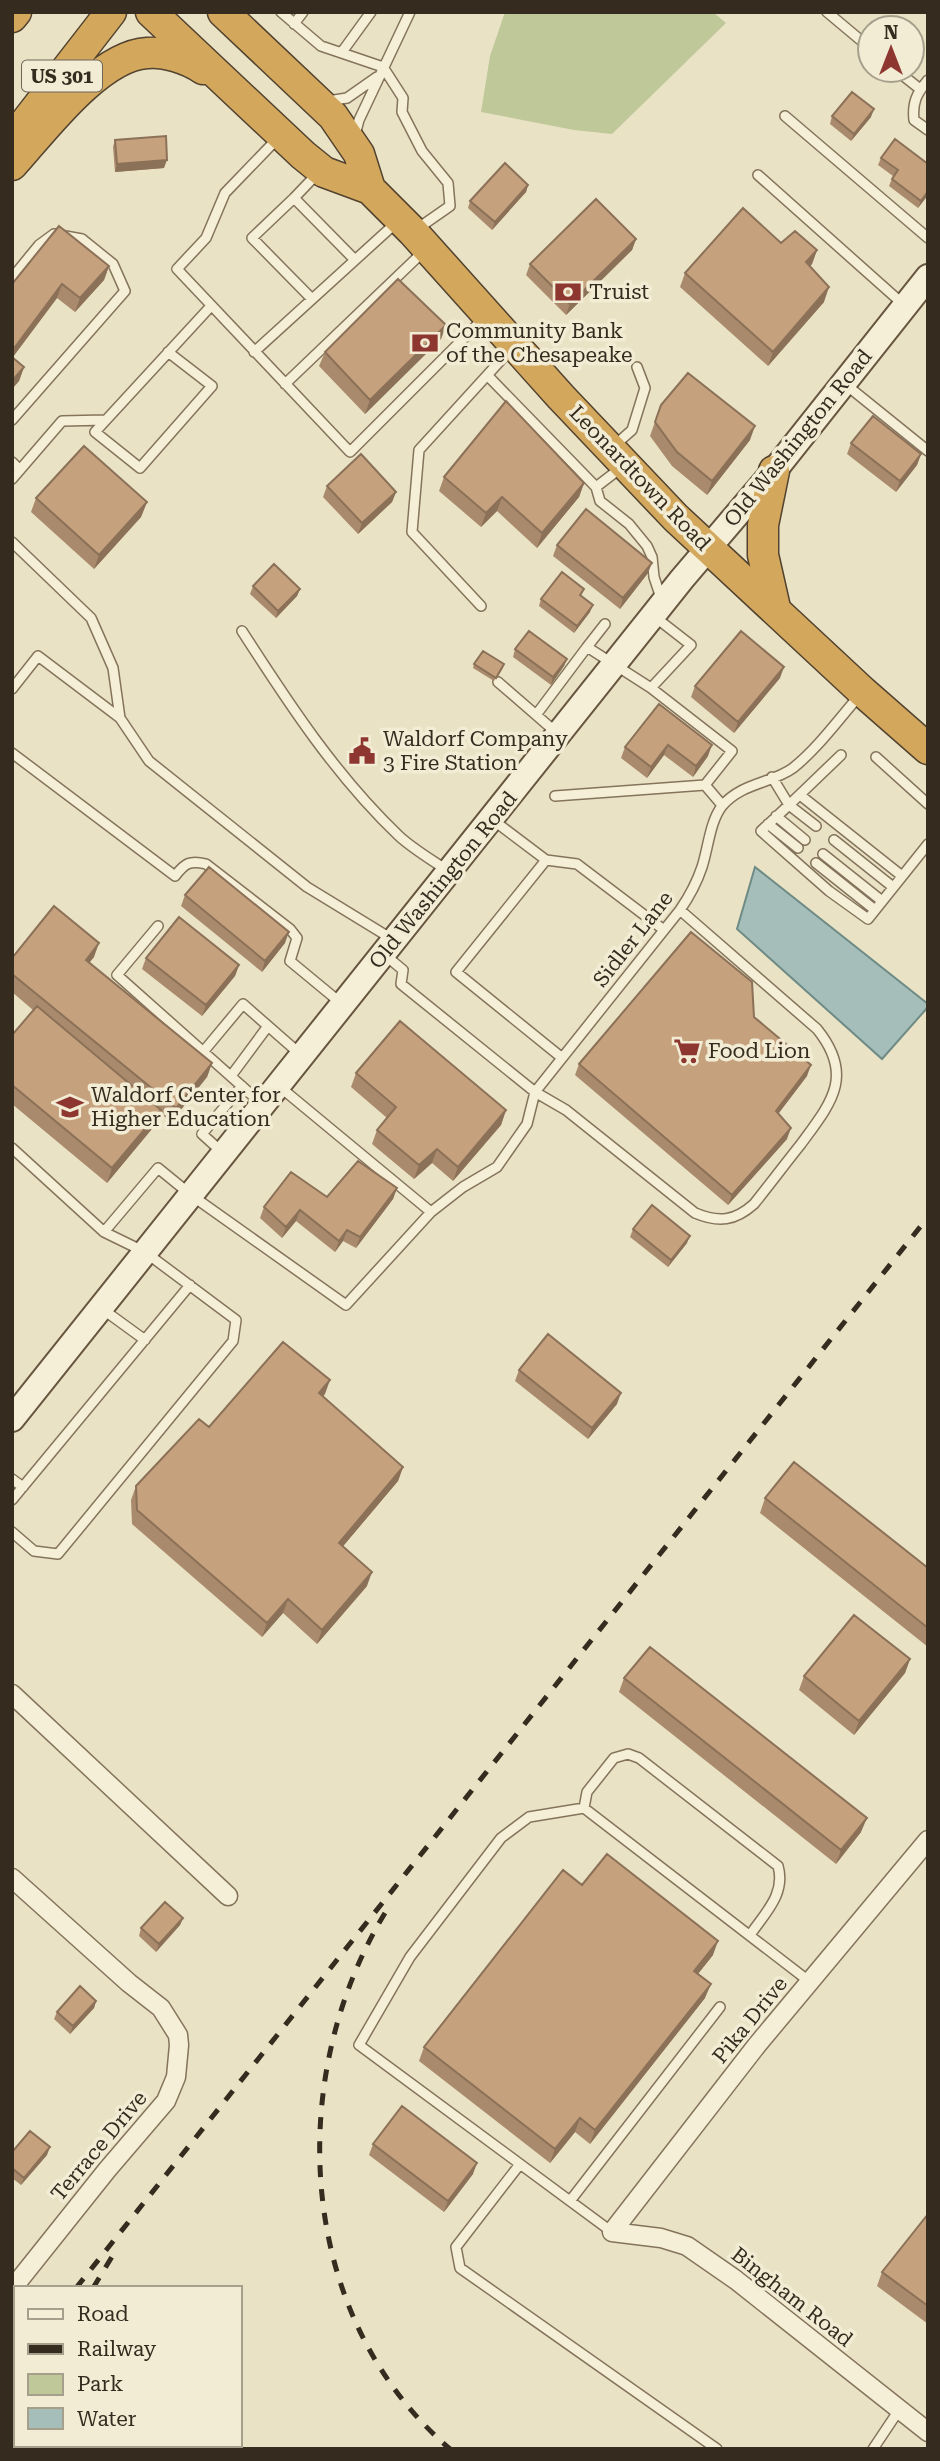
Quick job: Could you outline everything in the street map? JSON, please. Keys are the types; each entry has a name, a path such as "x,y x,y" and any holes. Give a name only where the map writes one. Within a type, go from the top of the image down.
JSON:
{"highway":[{"path":"12,17 16,12"},
{"name":"US 301","path":"12,140 111,12"},
{"name":"Leonardtown Road","path":"151,12 281,135 321,169 370,189 617,457 708,548 928,749"},
{"name":"Leonardtown Road","path":"223,12 333,116 359,153 370,189"},
{"path":"236,12 274,61"},
{"path":"12,165 82,87 125,60 145,52 162,54 200,66 243,99"},
{"path":"774,471 763,525 763,555 775,608"}],"main road":[{"name":"Old Washington Road","path":"12,1419 658,610 774,471 928,277"}],"street":[{"path":"12,1694 228,1896"},
{"name":"Pika Drive","path":"612,2232 757,2045 928,1840"},
{"name":"Terrace Drive","path":"12,1878 129,1983 161,2008 178,2035 176,2077 166,2101 14,2286"},
{"name":"Bingham Road","path":"612,2232 661,2238 687,2246 736,2280 928,2432"}],"lane":[{"path":"254,352 355,260 413,233 450,206 448,183 422,150 402,112 403,98 381,71 342,52 321,46 281,12"},
{"path":"293,24 303,12"},
{"path":"342,52 371,12"},
{"path":"352,145 359,120 410,12"},
{"path":"827,12 856,36"},
{"path":"318,103 347,98 381,71"},
{"path":"928,80 916,94 913,109 914,120 928,130"},
{"path":"914,84 920,89"},
{"path":"785,116 928,238"},
{"path":"281,135 225,193 206,238 177,269 350,453 488,315"},
{"path":"312,299 252,238 321,169"},
{"path":"758,175 905,306"},
{"path":"294,198 355,260"},
{"path":"285,384 413,233"},
{"path":"12,278 39,244 54,234 82,239 92,247 113,264 125,291 12,420"},
{"path":"168,352 212,386 140,468 95,432 106,421 168,352 211,306"},
{"path":"481,606 412,532 419,450 514,345"},
{"path":"596,487 632,430 645,388 637,367"},
{"path":"488,376 596,487 600,501 629,524 647,546 652,557 658,610 691,645 651,688"},
{"path":"843,383 928,452"},
{"path":"12,479 62,421 106,421"},
{"path":"12,463 20,470"},
{"path":"12,542 91,618 113,668 120,718"},
{"path":"536,715 605,624"},
{"path":"242,631 292,709 332,764 401,838 449,872"},
{"path":"555,796 705,785 732,751 651,688 587,647"},
{"path":"12,689 38,656 120,718 149,761 307,887 389,947 403,970 401,984 695,1213 709,1219 724,1219 741,1216 754,1204 829,1107 836,1084 836,1066 829,1043 817,1029 680,910"},
{"path":"498,682 558,735"},
{"path":"705,785 722,805 749,786 792,769 863,692"},
{"path":"12,753 175,876 184,864 192,861 206,864 290,929 297,938 290,961 343,1005"},
{"path":"841,755 761,831 829,891 867,919 928,844"},
{"path":"876,757 928,804"},
{"path":"772,777 789,805 816,826"},
{"path":"800,795 902,876"},
{"name":"Sidler Lane","path":"535,1091 680,910 702,869 722,805"},
{"path":"776,817 805,840"},
{"path":"491,819 546,860 577,864 664,930"},
{"path":"768,824 798,848"},
{"path":"834,840 893,887"},
{"path":"823,854 882,901"},
{"path":"546,860 456,972 561,1057"},
{"path":"816,863 875,910"},
{"path":"158,926 117,975 242,1086 271,1095 431,1212"},
{"path":"203,1052 243,1004 303,1056"},
{"path":"231,1076 268,1027"},
{"path":"224,1154 202,1134 242,1086"},
{"path":"104,1232 158,1168 191,1195 346,1305 431,1212 463,1187 497,1167 527,1124 535,1091"},
{"path":"12,1148 104,1232 145,1252 236,1320 233,1341 58,1554 34,1551 12,1532"},
{"path":"12,1500 190,1285"},
{"path":"101,1308 145,1340"},
{"path":"12,1479 23,1487"},
{"path":"584,1808 587,1792 614,1758 628,1754 650,1766 778,1866 781,1878 779,1893 750,1935"},
{"path":"612,2232 359,2045 410,1957 501,1838 529,1817 584,1808 810,1982"},
{"path":"570,2201 720,2007"},
{"path":"520,2164 456,2247 460,2269 717,2449"},
{"path":"873,2449 899,2410"}],"green space":[{"path":"505,12 713,12 726,23 612,134 574,130 481,112 490,56"}],"water":[{"path":"755,867 928,1004 882,1059 737,929"}],"building":[{"path":"852,92 874,109 854,134 832,116"},
{"path":"166,136 167,160 117,164 115,140"},
{"path":"895,139 928,164 928,191 921,201 892,179 898,170 881,158"},
{"path":"505,163 528,185 495,222 470,201"},
{"path":"596,199 636,239 570,304 530,264"},
{"path":"743,208 781,243 795,231 817,250 806,262 829,287 773,352 685,273"},
{"path":"59,226 109,266 80,298 62,284 12,351 12,284"},
{"path":"398,279 446,325 370,400 325,352"},
{"path":"12,357 24,367 12,381"},
{"path":"688,373 755,426 712,481 677,452 655,422 661,405"},
{"path":"506,401 584,483 542,533 502,497 486,513 444,477"},
{"path":"873,416 921,454 900,481 851,443"},
{"path":"84,446 147,502 99,555 36,498"},
{"path":"361,454 396,492 362,523 327,486"},
{"path":"586,509 652,563 623,598 557,545"},
{"path":"274,564 300,589 278,611 253,586"},
{"path":"562,572 584,589 580,595 593,605 577,626 541,599"},
{"path":"529,631 567,659 553,677 515,649"},
{"path":"741,631 784,667 738,722 695,686"},
{"path":"483,651 504,664 496,678 474,664"},
{"path":"659,704 712,745 696,766 668,745 651,767 625,747"},
{"path":"209,867 289,932 265,961 185,895"},
{"path":"54,906 99,943 86,960 212,1063 176,1108 12,974 12,958"},
{"path":"179,917 239,965 206,1005 146,958"},
{"name":"Food Lion","path":"691,932 752,982 754,1017 811,1065 776,1111 791,1128 732,1195 579,1064"},
{"path":"37,1006 161,1110 112,1168 12,1085 12,1035"},
{"path":"400,1021 506,1110 458,1167 437,1149 419,1165 377,1130 396,1107 356,1073"},
{"path":"358,1161 397,1188 360,1237 347,1230 339,1241 300,1210 286,1227 264,1207 291,1172 327,1197"},
{"path":"652,1205 690,1236 671,1260 633,1229"},
{"path":"548,1334 621,1393 592,1428 519,1370"},
{"path":"283,1342 330,1380 319,1393 403,1467 339,1543 372,1572 322,1630 288,1599 267,1623 137,1510 136,1486 199,1419 209,1427"},
{"path":"794,1462 928,1568 928,1628 765,1498"},
{"path":"854,1615 910,1659 859,1721 804,1676"},
{"path":"650,1647 867,1818 841,1850 624,1678"},
{"path":"607,1854 718,1941 694,1971 711,1984 595,2130 580,2118 555,2149 424,2047 563,1870 582,1885"},
{"path":"165,1902 183,1918 159,1944 141,1928"},
{"path":"80,1986 96,2001 73,2026 57,2012"},
{"path":"402,2106 477,2163 448,2201 373,2144"},
{"path":"30,2131 50,2147 24,2178 12,2168 12,2152"},
{"path":"928,2214 928,2306 882,2272"},
{"path":"116,2447 118,2449 13,2449"}],"railway":[{"path":"78,2286 928,1217"},
{"path":"385,1913 352,1978 331,2048 321,2121 322,2194 335,2265 361,2333 399,2395 450,2449"},
{"path":"94,2286 113,2255"}],"place":[{"name":"Truist","path":"568,292"},
{"name":"Community Bank of the Chesapeake","path":"425,343"},
{"name":"Waldorf Company 3 Fire Station","path":"362,751"},
{"name":"Food Lion","path":"687,1051"},
{"name":"Waldorf Center for Higher Education","path":"70,1107"}]}
